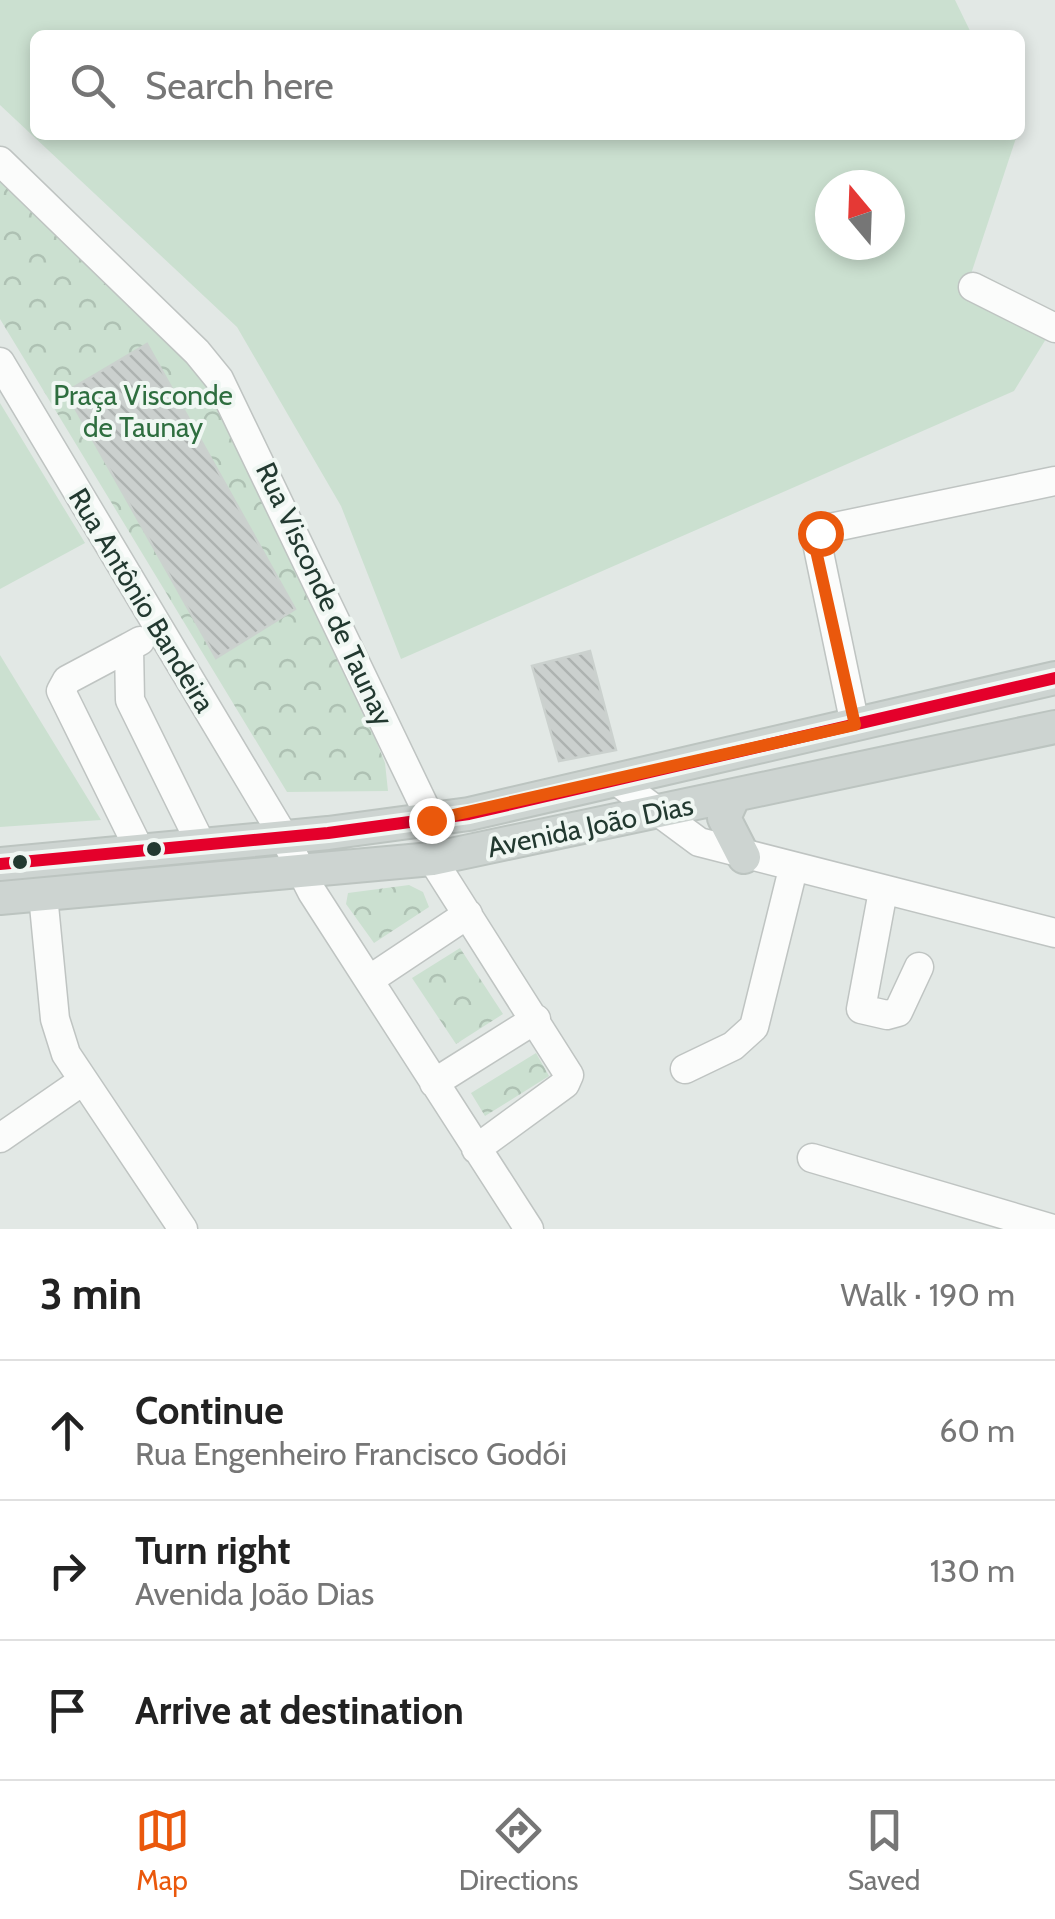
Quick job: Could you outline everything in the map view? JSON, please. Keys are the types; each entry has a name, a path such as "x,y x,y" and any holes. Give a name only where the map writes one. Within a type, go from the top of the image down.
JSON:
{"main road":[{"name":"Avenida João Dias","path":"0,864 431,820 1055,678"},
{"name":"Avenida João Dias","path":"0,898 432,859 1055,727"},
{"path":"734,796 724,818 744,857"}],"street":[{"name":"Rua Visconde de Taunay","path":"2,164 197,352 218,379 431,820"},
{"path":"973,287 1055,328"},
{"name":"Rua Antônio Bandeira","path":"0,362 302,873 529,1229"},
{"path":"855,725 816,538 830,528 1055,481"},
{"path":"140,852 62,696 67,680 161,631"},
{"path":"129,646 130,700 202,846"},
{"path":"614,779 699,842 744,857 1055,934"},
{"path":"432,859 568,1070 568,1080 476,1149"},
{"path":"686,1069 744,1040 754,1027 793,869"},
{"path":"883,891 861,1009 887,1015 898,1012 919,967"},
{"path":"43,895 58,1034 81,1082 177,1227"},
{"path":"369,980 468,914"},
{"path":"434,1083 536,1019"},
{"path":"0,1138 81,1082"},
{"path":"812,1158 1053,1229 1055,1220"}],"green space":[{"path":"0,0 955,0 970,30 30,30 30,133 0,105"},
{"path":"37,140 1015,140 966,289 1049,334 1014,391 401,659 341,506 237,327"},
{"name":"Praça Visconde de Taunay","path":"0,171 202,361 314,587 385,763 388,791 287,792 0,319"},
{"path":"0,403 85,543 0,589"},
{"path":"0,655 101,820 0,827"},
{"path":"409,885 423,892 429,907 374,943 346,904 348,893"},
{"path":"460,948 503,1014 456,1044 412,978"},
{"path":"536,1053 549,1076 485,1116 471,1093"}],"building":[{"path":"147,344 295,609 216,658 66,392"},
{"path":"590,651 616,750 559,761 532,666"}],"transit line":[{"path":"0,864 328,833 469,814 1055,678"}],"route":[{"path":"431,820 855,725 815,546 820,533"}]}
